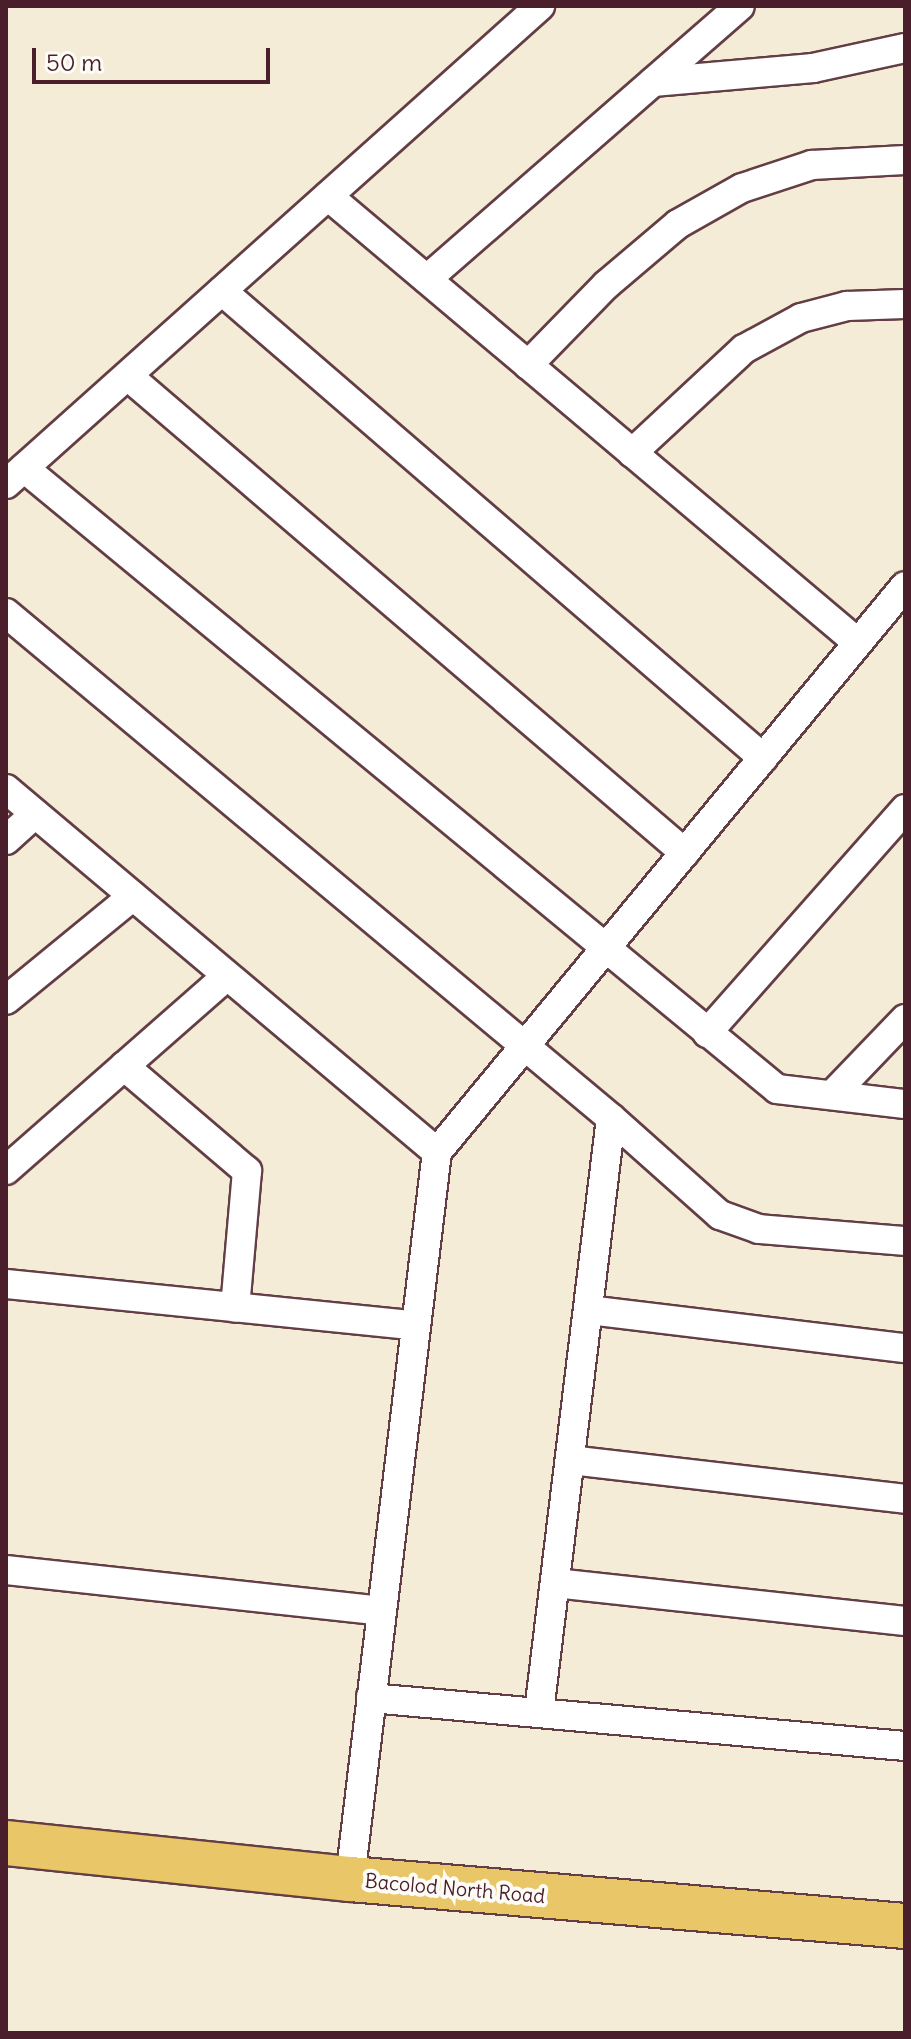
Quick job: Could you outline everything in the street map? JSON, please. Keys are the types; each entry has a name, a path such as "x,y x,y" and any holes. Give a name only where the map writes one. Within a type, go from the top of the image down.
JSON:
{"highway":[{"name":"Bacolod North Road","path":"6,1843 350,1879 905,1926"}],"street":[{"path":"540,6 15,476 777,1089 835,1092 905,1104"},
{"path":"427,279 740,6"},
{"path":"653,82 813,68 905,48"},
{"path":"528,365 606,285 678,224 742,188 812,165 905,160"},
{"path":"328,196 858,643"},
{"path":"222,291 763,758"},
{"path":"632,453 744,349 801,318 847,306 905,304"},
{"path":"128,376 685,853"},
{"path":"350,1879 437,1152 905,586"},
{"path":"6,613 611,1118 720,1215 759,1229 905,1241"},
{"path":"6,789 437,1152"},
{"path":"707,1033 905,809"},
{"path":"6,840 35,814"},
{"path":"6,1000 133,896"},
{"path":"6,1170 227,976"},
{"path":"835,1092 905,1019"},
{"path":"124,1066 247,1171 235,1307"},
{"path":"539,1712 611,1118"},
{"path":"6,1284 416,1326"},
{"path":"589,1310 905,1348"},
{"path":"570,1460 905,1499"},
{"path":"6,1570 382,1611"},
{"path":"555,1583 905,1621"},
{"path":"371,1698 905,1746"}]}
